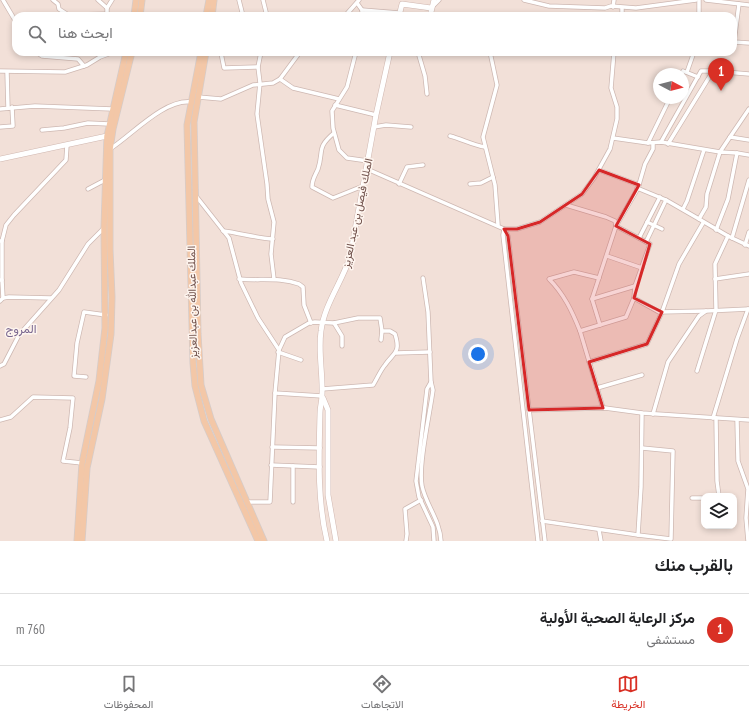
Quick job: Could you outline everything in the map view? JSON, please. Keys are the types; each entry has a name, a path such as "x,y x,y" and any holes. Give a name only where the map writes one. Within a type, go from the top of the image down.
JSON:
{"main road":[{"path":"134,12 136,0"},
{"path":"140,12 142,0"},
{"path":"207,12 209,0"},
{"path":"212,12 214,0"},
{"path":"82,541 87,468 110,334 112,297 107,136 125,56"},
{"path":"77,541 82,463 102,382 106,315 104,228 105,180 108,150 131,56"},
{"name":"الملك عبدالله بن عبدالعزيز","path":"200,56 187,125 193,363 195,386 204,421 258,541"},
{"name":"الملك عبدالله بن عبدالعزيز","path":"205,56 194,122 201,385 211,419 264,541"}],"street":[{"path":"3,0 12,15"},
{"path":"53,0 58,4 59,9 64,12"},
{"path":"98,0 107,8"},
{"path":"107,12 107,8 112,0"},
{"path":"239,0 242,12"},
{"path":"263,0 266,12"},
{"path":"430,12 434,0"},
{"path":"431,8 439,0"},
{"path":"524,0 548,6 605,8 636,8 697,0 698,12"},
{"path":"613,7 614,0"},
{"path":"706,0 729,1 749,5"},
{"path":"349,12 358,2 362,10 380,12"},
{"path":"400,12 402,4 431,8"},
{"path":"737,19 739,4"},
{"path":"737,42 749,42"},
{"path":"42,56 78,59 84,66"},
{"path":"0,71 55,72 84,66 100,56"},
{"path":"222,56 224,68 258,67"},
{"path":"259,56 258,67 260,83 257,114 267,184 266,191 274,222 271,254 274,279"},
{"path":"198,97 221,99 260,83 273,83 280,79 297,56"},
{"path":"355,56 347,87 332,112 334,133 339,150 347,158 368,161"},
{"name":"الملك فيصل بن عبد العزيز","path":"327,541 322,514 320,467 320,412 322,396 321,332 344,276 350,257 376,115 389,56"},
{"path":"419,56 425,76 427,94"},
{"path":"491,56 497,85 483,138 493,177 498,225"},
{"path":"504,229 517,229 540,222 582,194 599,170 610,149 618,112 614,97 611,93 614,56"},
{"path":"688,68 692,56"},
{"path":"661,142 701,71 749,74"},
{"path":"668,144 713,71"},
{"path":"0,127 13,126 7,72"},
{"path":"689,73 698,77"},
{"path":"280,79 293,88 339,99"},
{"path":"108,150 149,119 175,103 191,102"},
{"path":"648,143 667,104"},
{"path":"335,105 376,115"},
{"path":"0,109 43,106 112,109"},
{"path":"699,219 706,207 707,194 720,152 749,108"},
{"path":"42,130 64,128 88,122 109,124"},
{"path":"374,127 386,125 411,127"},
{"path":"334,133 327,138 322,147 319,167 312,180 312,187 333,198 363,186"},
{"path":"0,159 107,136"},
{"path":"450,136 460,139 467,144 485,148"},
{"path":"730,136 749,140"},
{"path":"613,138 648,143 661,142 704,150 749,155"},
{"path":"600,325 592,299 616,226 638,187 645,164 653,149 652,143"},
{"path":"0,302 3,298 1,280 1,241 6,225 66,160 67,145"},
{"path":"682,209 687,202 704,150"},
{"path":"716,230 728,199 737,153"},
{"path":"399,184 407,168 423,165"},
{"path":"367,169 399,184 498,225 504,229 508,236 545,541"},
{"path":"599,170 666,200 699,219 703,223 747,245 749,232"},
{"path":"470,184 481,183 493,177"},
{"path":"88,189 105,180"},
{"path":"732,238 749,180"},
{"path":"196,195 232,245 239,279 258,318 278,351 301,360"},
{"path":"639,238 660,197"},
{"path":"646,242 666,200"},
{"path":"566,205 606,217 615,222 616,226 650,244 635,286 634,298 626,317 580,331"},
{"path":"647,222 662,229"},
{"path":"589,362 647,344 662,312 679,264 703,223"},
{"path":"0,366 4,364 19,335 66,280 88,244 104,228"},
{"path":"504,229 503,235 538,541"},
{"path":"223,231 244,233 254,237 273,238"},
{"path":"697,371 716,310 717,288 715,279 715,264 728,236"},
{"path":"607,256 642,268"},
{"path":"599,278 574,272 549,279 561,291 573,312 603,408"},
{"path":"715,279 749,274"},
{"path":"423,278 428,312 431,382 433,390 422,465 422,484 440,527 441,541"},
{"path":"239,279 274,279 303,286 304,305 311,323"},
{"path":"592,299 635,286"},
{"path":"3,298 51,298"},
{"path":"634,298 662,312 749,309 737,339 715,418 719,493"},
{"path":"653,414 668,362 699,316 706,311"},
{"path":"86,377 74,376 80,326 84,312 106,315"},
{"path":"247,502 270,502 278,351 285,337 311,323 323,324 378,317 381,319 381,340"},
{"path":"334,323 342,336 342,346"},
{"path":"322,390 371,386 386,363 396,353 397,344 395,334 390,331 382,331"},
{"path":"396,353 408,354 430,352"},
{"path":"597,388 642,374"},
{"path":"431,382 427,389 416,481 421,500 430,517 434,541"},
{"path":"275,393 322,396"},
{"path":"0,420 11,417 33,396 73,398 70,428 63,461 82,463"},
{"name":"الملك فيصل بن عبد العزيز","path":"322,396 328,410 328,495 336,541"},
{"path":"529,410 603,408 653,414 749,420"},
{"path":"638,535 642,413"},
{"path":"737,420 738,461 748,489 746,518 748,541"},
{"path":"272,447 320,448"},
{"path":"542,521 671,540 673,451 642,448"},
{"path":"271,465 320,467"},
{"path":"293,466 293,502"},
{"path":"692,498 701,498"},
{"path":"406,541 408,534 405,509 421,500"},
{"path":"599,530 600,541"}],"highlighted area":[{"path":"599,170 639,185 616,226 650,244 634,298 662,312 647,344 589,362 603,408 529,410 508,236 504,229 517,229 540,222 582,194"}],"shaded area":[{"path":"0,0 749,0 749,541 0,541"}],"place":[{"name":"مركز الرعاية الصحية الأولية","path":"721,91"}],"district":[{"name":"المروج","path":"21,328"}]}
